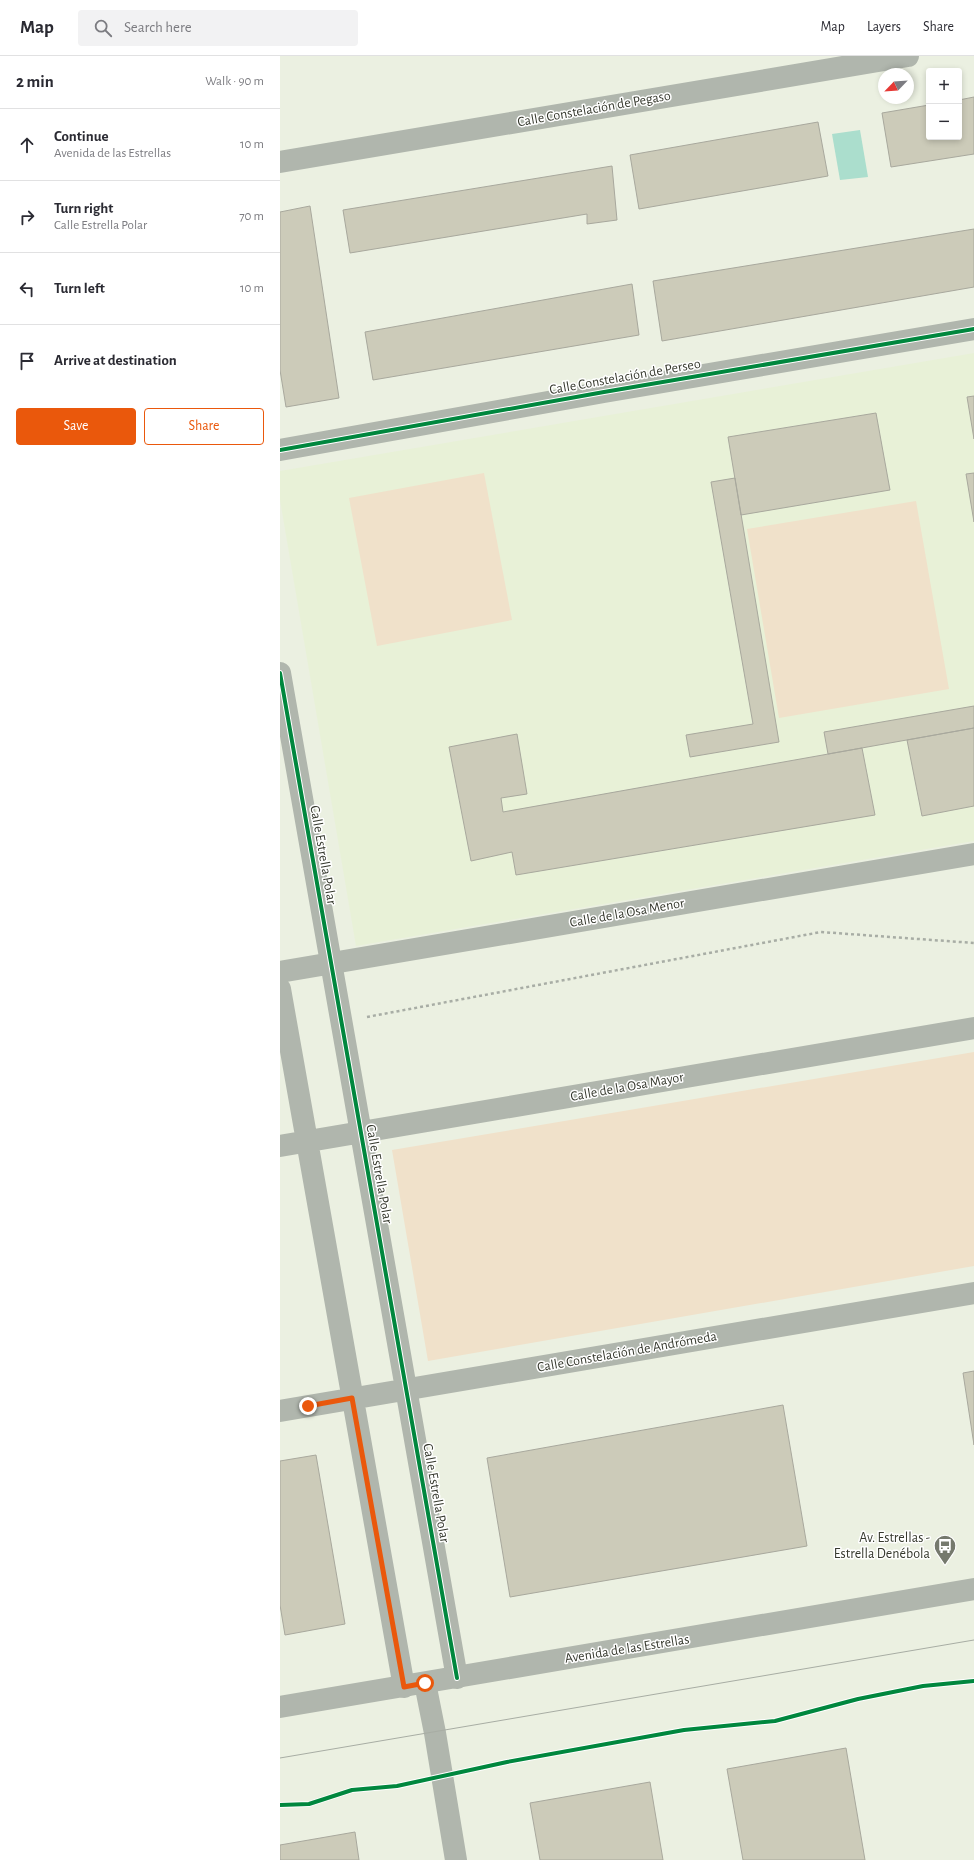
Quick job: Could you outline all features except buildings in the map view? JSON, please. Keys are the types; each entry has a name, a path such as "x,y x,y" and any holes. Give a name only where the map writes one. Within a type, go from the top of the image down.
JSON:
{"street":[{"name":"Calle Constelación de Pegaso","path":"280,162 908,56"},
{"name":"Calle Constelación de Perseo","path":"280,450 604,392 974,329"},
{"name":"Calle Estrella Polar","path":"280,673 283,708 331,964 457,1678"},
{"name":"Calle de la Osa Menor","path":"280,972 974,854"},
{"path":"280,989 404,1687"},
{"name":"Calle de la Osa Mayor","path":"280,1146 974,1028"},
{"name":"Calle Constelación de Andrómeda","path":"280,1411 974,1292"},
{"name":"Avenida de las Estrellas","path":"280,1707 974,1589"},
{"path":"425,1683 435,1732 456,1860"}],"path":[{"path":"341,1021 821,932 974,943"}],"shaded area":[{"path":"974,353 974,841 356,946 280,500 280,471"},
{"path":"484,473 512,620 377,646 349,498"},
{"path":"916,501 949,689 779,718 747,529"},
{"path":"974,1052 974,1266 428,1361 392,1150"}],"water":[{"path":"860,130 868,177 840,180 832,134"}],"tram line":[{"path":"280,1758 974,1640"}],"cycle path":[{"path":"280,450 604,392 974,329"},
{"path":"280,673 457,1678"},
{"path":"280,1805 309,1804 352,1790 397,1786 507,1762 684,1730 775,1721 858,1699 923,1686 974,1681"}],"place":[{"name":"Av. Estrellas - Estrella Denébola","path":"945,1566"}],"route":[{"path":"308,1406 352,1398 404,1687 425,1683"}]}
